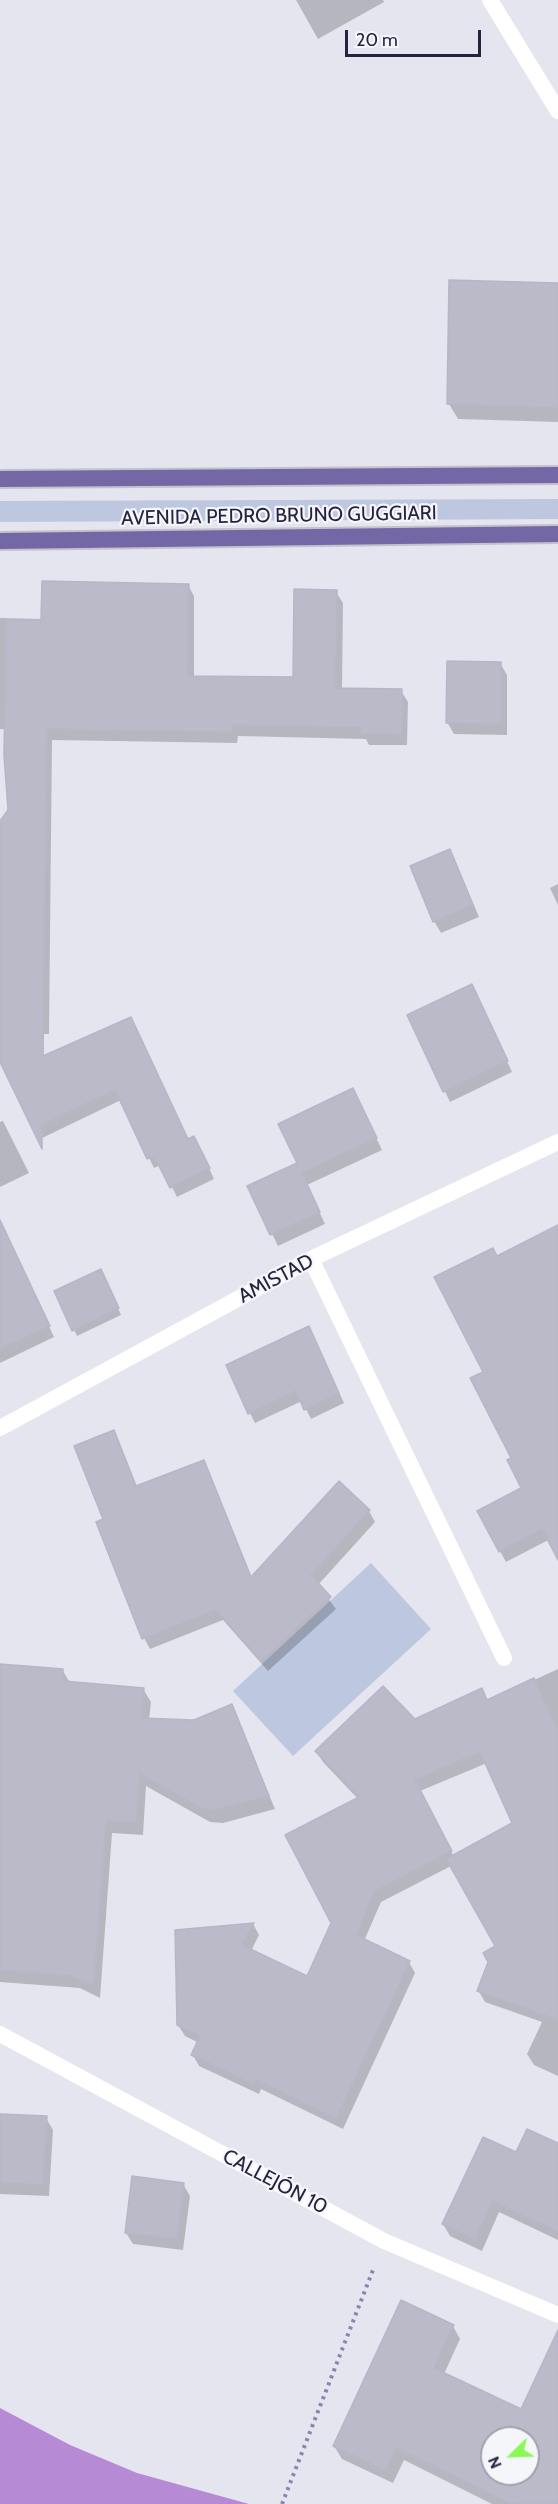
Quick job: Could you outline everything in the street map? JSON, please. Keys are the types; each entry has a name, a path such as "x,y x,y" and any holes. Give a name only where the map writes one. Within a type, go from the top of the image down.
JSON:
{"main road":[{"name":"AVENIDA PEDRO BRUNO GUGGIARI","path":"0,479 558,475"},
{"name":"AVENIDA PEDRO BRUNO GUGGIARI","path":"0,541 558,534"}],"street":[{"path":"490,0 558,111"},
{"name":"AMISTAD","path":"0,1428 311,1259 558,1142"},
{"path":"311,1259 504,1658"},
{"name":"CALLEJÓN 10","path":"0,2034 384,2241 558,2315"}],"path":[{"path":"282,2504 384,2241"}],"shaded area":[{"path":"558,499 558,519 0,522 0,501"},
{"path":"371,1563 431,1629 293,1756 233,1691"},
{"path":"0,2408 70,2445 137,2473 249,2504 0,2504"}],"building":[{"path":"449,280 558,283 558,408 447,404"},
{"path":"42,581 189,584 188,676 293,677 294,589 337,590 336,688 402,689 402,735 361,734 361,728 232,725 232,732 47,729 43,1056 131,1017 188,1139 194,1136 210,1168 170,1188 154,1156 147,1159 115,1090 42,1125 42,1149 0,1062 0,821 8,810 4,755 6,620 41,620"},
{"path":"447,661 501,662 501,724 446,723"},
{"path":"450,849 473,905 433,922 410,866"},
{"path":"472,984 508,1061 443,1092 407,1015"},
{"path":"353,1088 377,1138 302,1173 320,1212 270,1235 247,1186 297,1163 278,1124"},
{"path":"0,1220 50,1326 0,1349"},
{"path":"558,1225 558,1560 542,1529 499,1552 477,1511 521,1488 507,1460 511,1458 470,1378 483,1372 434,1277 493,1248 497,1256"},
{"path":"101,1269 119,1308 72,1331 54,1291"},
{"path":"309,1326 339,1393 304,1410 296,1391 248,1414 226,1365"},
{"path":"114,1430 136,1486 204,1460 251,1577 339,1481 370,1510 311,1575 331,1597 261,1661 216,1610 142,1639 96,1522 103,1519 74,1446"},
{"path":"0,1664 63,1669 63,1681 144,1688 142,1718 194,1720 232,1704 269,1796 215,1810 202,1809 140,1774 136,1823 106,1821 94,1986 71,1976 0,1970"},
{"path":"534,1678 558,1730 558,2020 477,1991 488,1962 483,1953 495,1946 446,1859 512,1823 480,1752 415,1780 452,1851 375,1891 356,1935 410,1961 336,2119 255,2079 253,2084 191,2055 200,2036 177,2025 175,1930 254,1923 242,1945 307,1976 331,1923 285,1835 359,1797 315,1751 383,1686 415,1719 482,1688 487,1700"},
{"path":"0,2114 47,2116 43,2185 0,2183"},
{"path":"527,2129 558,2143 558,2232 493,2201 475,2240 442,2224 483,2137 516,2152"},
{"path":"132,2176 184,2183 177,2239 125,2233"},
{"path":"401,2300 454,2325 434,2368 521,2409 558,2330 558,2504 512,2504 396,2448 386,2471 333,2446"}]}
